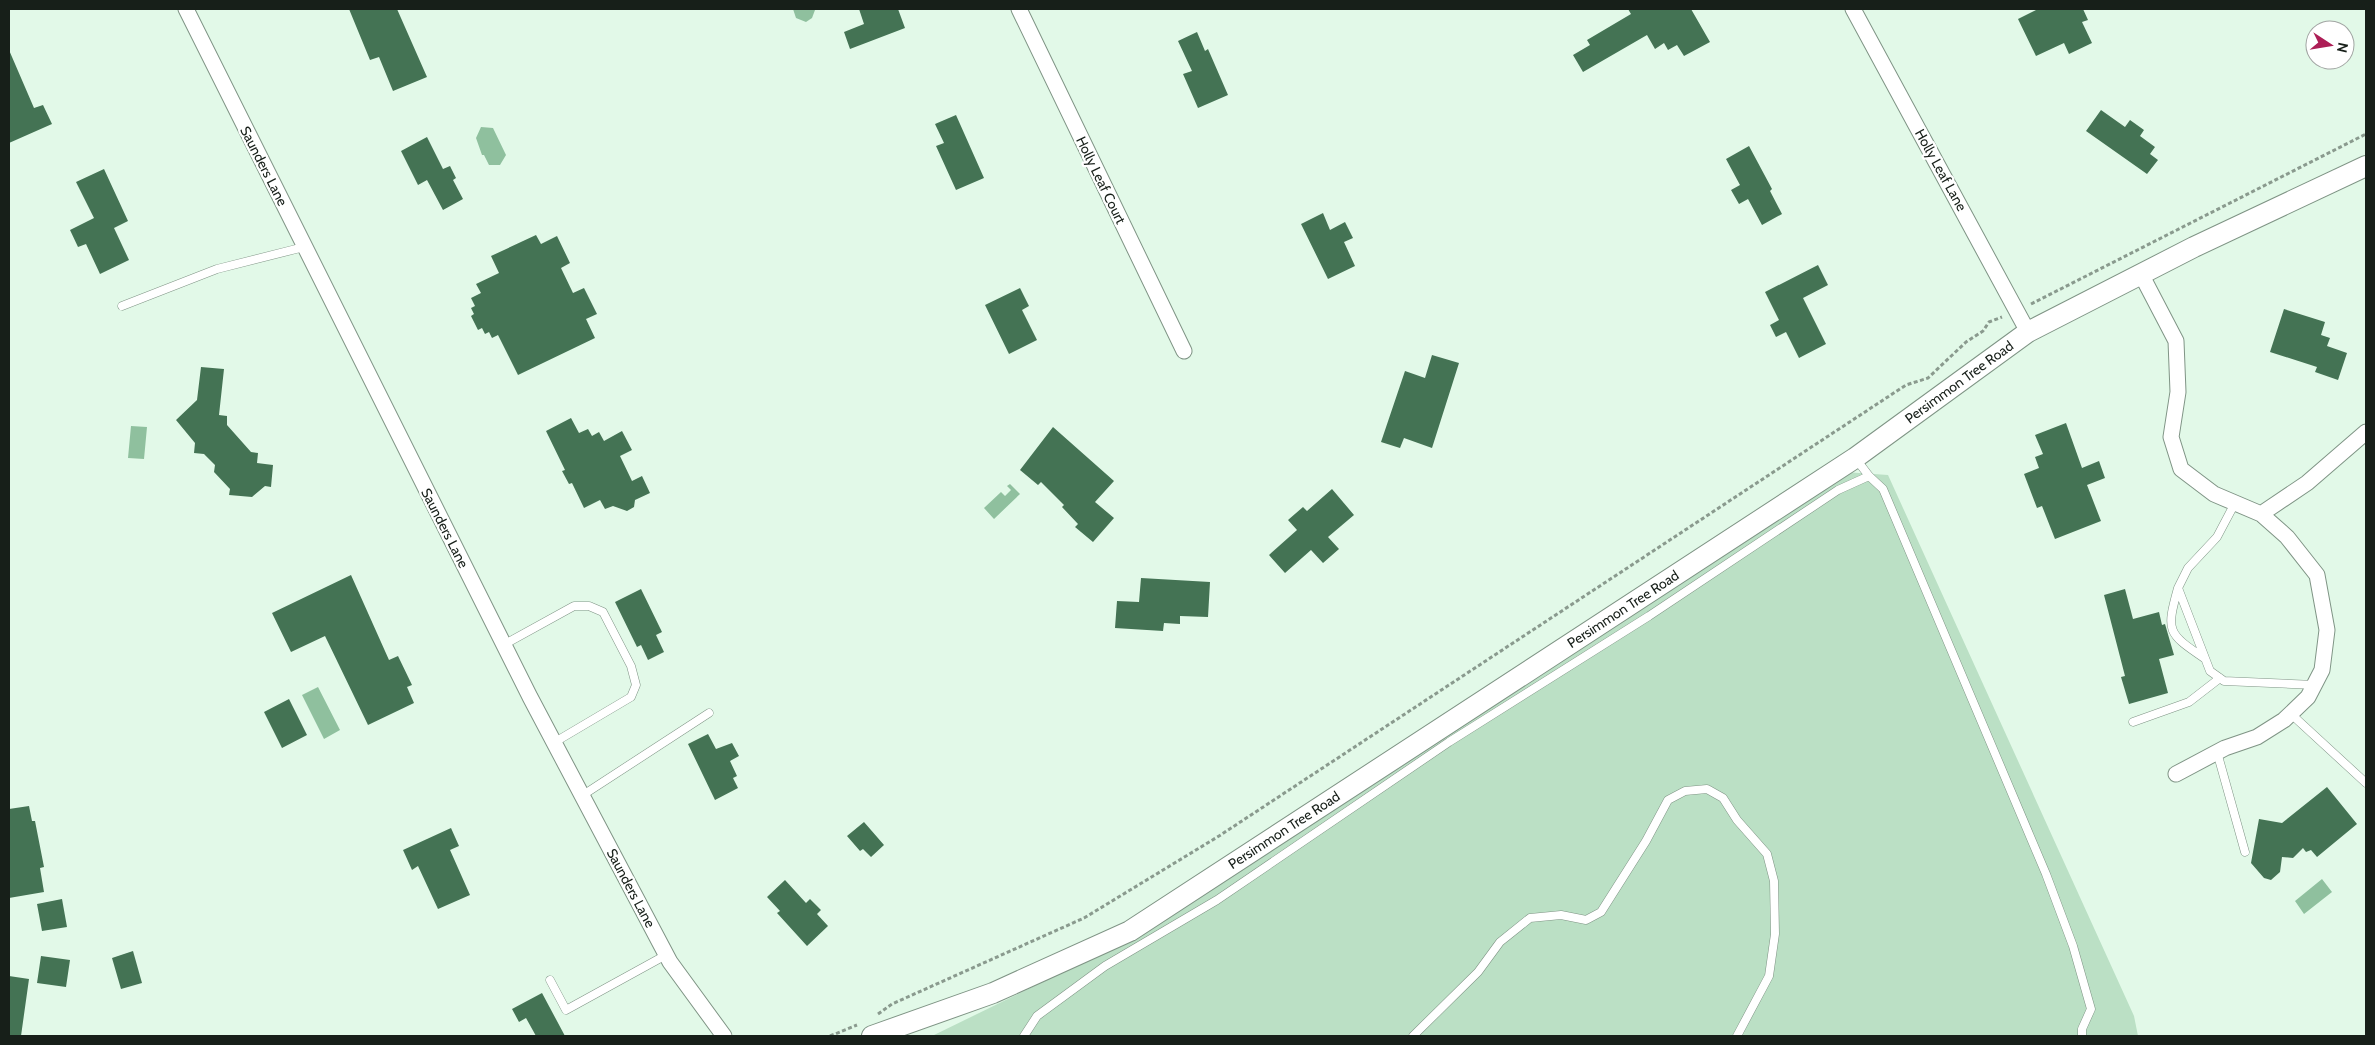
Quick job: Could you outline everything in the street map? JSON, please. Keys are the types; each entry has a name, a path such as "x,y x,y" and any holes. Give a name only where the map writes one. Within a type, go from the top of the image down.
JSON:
{"main road":[{"name":"Persimmon Tree Road","path":"869,1025 994,993 1130,931 1855,458 2028,332 2141,274 2366,166"}],"street":[{"name":"Saunders Lane","path":"186,9 530,697 666,955 724,1036"},
{"name":"Holly Leaf Court","path":"1019,9 1184,351"},
{"name":"Holly Leaf Lane","path":"1854,9 2018,310 2028,332"},
{"path":"2141,274 2176,341 2178,392 2172,437 2181,469 2214,494 2261,514 2288,537 2317,575 2326,630 2322,670 2308,697 2291,714 2257,737 2217,752 2176,774"},
{"path":"2261,514 2307,482 2366,432"}],"lane":[{"path":"122,306 217,269 304,247"},
{"path":"1855,458 1869,476 1883,489 1989,736 2049,883 2073,946 2091,1010 2082,1029 2082,1036"},
{"path":"1024,1036 1037,1016 1105,966 1216,900 1449,742 1649,616 1838,490 1869,476"},
{"path":"2204,658 2177,640 2170,619 2178,588 2188,568 2217,537 2236,503"},
{"path":"2178,588 2210,671 2224,681 2314,684"},
{"path":"505,644 574,606 589,606 602,612 632,666 636,685 631,697 555,742"},
{"path":"2133,722 2190,702 2220,678"},
{"path":"583,795 709,713"},
{"path":"2291,714 2366,783"},
{"path":"2217,752 2245,852"},
{"path":"1413,1036 1478,972 1500,942 1530,918 1561,915 1586,920 1601,912 1646,841 1668,800 1685,791 1707,789 1723,798 1737,820 1767,854 1774,881 1775,934 1769,976 1737,1036"},
{"path":"550,980 566,1010 666,955"}],"path":[{"path":"830,1036 869,1025 892,1004 1040,939 1128,894 1872,406 1906,385 1928,378 1966,342 1983,331 1993,320 2018,310 2192,224 2366,134"}],"shaded area":[{"path":"793,9 815,10 812,18 806,22 796,18"},
{"path":"481,127 493,128 506,155 500,165 489,165 484,155 482,155 476,138"},
{"path":"131,426 147,427 144,459 128,458"},
{"path":"1845,472 1888,475 2134,1016 2138,1036 932,1036 1141,934"},
{"path":"1010,484 1020,494 994,519 984,508 1001,492 1005,496 1011,490 1007,486"},
{"path":"318,687 340,730 324,739 302,695"},
{"path":"2322,879 2332,892 2304,914 2295,901"}],"building":[{"path":"349,9 397,9 427,77 393,91 379,57 370,60"},
{"path":"859,9 898,9 905,28 850,49 844,32 864,24"},
{"path":"1628,9 1691,9 1710,42 1684,56 1677,45 1668,50 1664,43 1655,49 1647,35 1583,72 1573,55 1590,45 1587,40 1631,14"},
{"path":"2038,9 2083,9 2088,20 2082,22 2092,43 2069,54 2064,43 2036,56 2018,19"},
{"path":"1197,32 1205,51 1208,49 1228,95 1198,108 1183,74 1192,71 1178,41"},
{"path":"9,50 34,108 43,105 52,124 9,143"},
{"path":"2101,110 2125,127 2130,120 2144,130 2140,136 2155,147 2150,154 2158,160 2147,174 2086,131"},
{"path":"956,115 984,178 956,190 936,146 944,143 935,124"},
{"path":"427,137 443,169 450,166 456,178 453,180 463,199 443,210 427,180 418,185 401,151"},
{"path":"1749,146 1772,189 1770,191 1782,214 1762,225 1748,199 1739,204 1731,190 1740,185 1726,159"},
{"path":"104,169 128,221 114,228 129,260 100,274 86,244 78,247 70,230 94,218 76,182"},
{"path":"1323,213 1330,230 1345,222 1353,238 1344,242 1355,266 1328,279 1301,224"},
{"path":"536,235 541,244 557,236 570,263 561,268 573,293 584,288 597,314 586,319 595,338 518,375 498,335 492,338 489,332 485,334 482,328 478,330 471,316 474,314 471,308 475,306 471,298 481,293 476,284 499,273 491,256"},
{"path":"1818,265 1828,285 1803,298 1826,344 1799,358 1786,332 1776,337 1770,325 1779,320 1765,292"},
{"path":"1020,288 1029,306 1022,310 1037,340 1009,354 985,305"},
{"path":"2284,309 2325,322 2321,335 2330,338 2327,346 2347,353 2338,380 2315,372 2317,367 2270,352"},
{"path":"1432,355 1459,363 1432,448 1404,438 1400,448 1381,442 1405,371 1425,378"},
{"path":"201,367 224,369 219,415 227,416 227,425 251,452 258,453 257,463 273,465 271,487 265,486 252,497 229,495 230,489 214,472 215,465 204,454 194,453 195,443 176,420 197,400"},
{"path":"571,418 579,433 588,429 592,436 599,432 604,441 622,431 632,450 620,456 632,481 642,476 650,493 635,500 634,507 627,511 613,506 605,509 600,500 584,508 572,483 569,484 562,471 565,470 546,431"},
{"path":"2066,423 2082,468 2099,461 2105,478 2087,485 2101,521 2055,539 2042,506 2037,508 2024,474 2039,468 2035,457 2043,454 2035,435"},
{"path":"1053,427 1114,481 1095,502 1114,518 1093,542 1075,527 1078,524 1062,507 1064,505 1041,482 1038,485 1020,470"},
{"path":"1332,489 1354,515 1328,537 1339,549 1323,563 1311,550 1285,573 1269,555 1297,530 1288,520 1303,507 1307,511"},
{"path":"351,575 389,660 398,656 412,685 407,687 414,703 368,725 325,636 291,652 272,613"},
{"path":"1141,578 1210,582 1208,617 1180,616 1180,624 1164,623 1163,631 1115,628 1117,601 1139,602"},
{"path":"641,589 662,632 656,635 664,652 648,660 641,645 637,647 615,602"},
{"path":"2125,589 2133,619 2159,612 2162,625 2165,624 2174,655 2159,659 2168,693 2129,704 2121,677 2125,676 2104,595"},
{"path":"289,699 307,735 282,748 264,712"},
{"path":"708,734 716,749 732,743 739,756 730,761 737,776 733,778 738,788 715,800 688,744"},
{"path":"2327,787 2357,824 2317,857 2311,850 2306,852 2303,848 2293,858 2282,857 2280,872 2271,880 2264,878 2251,863 2259,819 2282,823"},
{"path":"29,806 32,821 35,821 44,867 40,868 44,892 9,898 9,809"},
{"path":"864,822 884,845 871,857 863,849 860,851 847,836"},
{"path":"451,828 459,846 450,850 470,895 438,909 418,866 412,870 403,850"},
{"path":"785,880 806,903 810,899 821,910 817,914 828,926 807,946 777,913 780,911 767,897"},
{"path":"62,899 67,927 42,931 37,904"},
{"path":"133,951 142,983 121,989 112,958"},
{"path":"41,956 70,960 66,987 37,983"},
{"path":"9,976 29,979 21,1036 9,1036"},
{"path":"542,993 565,1036 536,1036 526,1018 519,1022 512,1009"}]}
